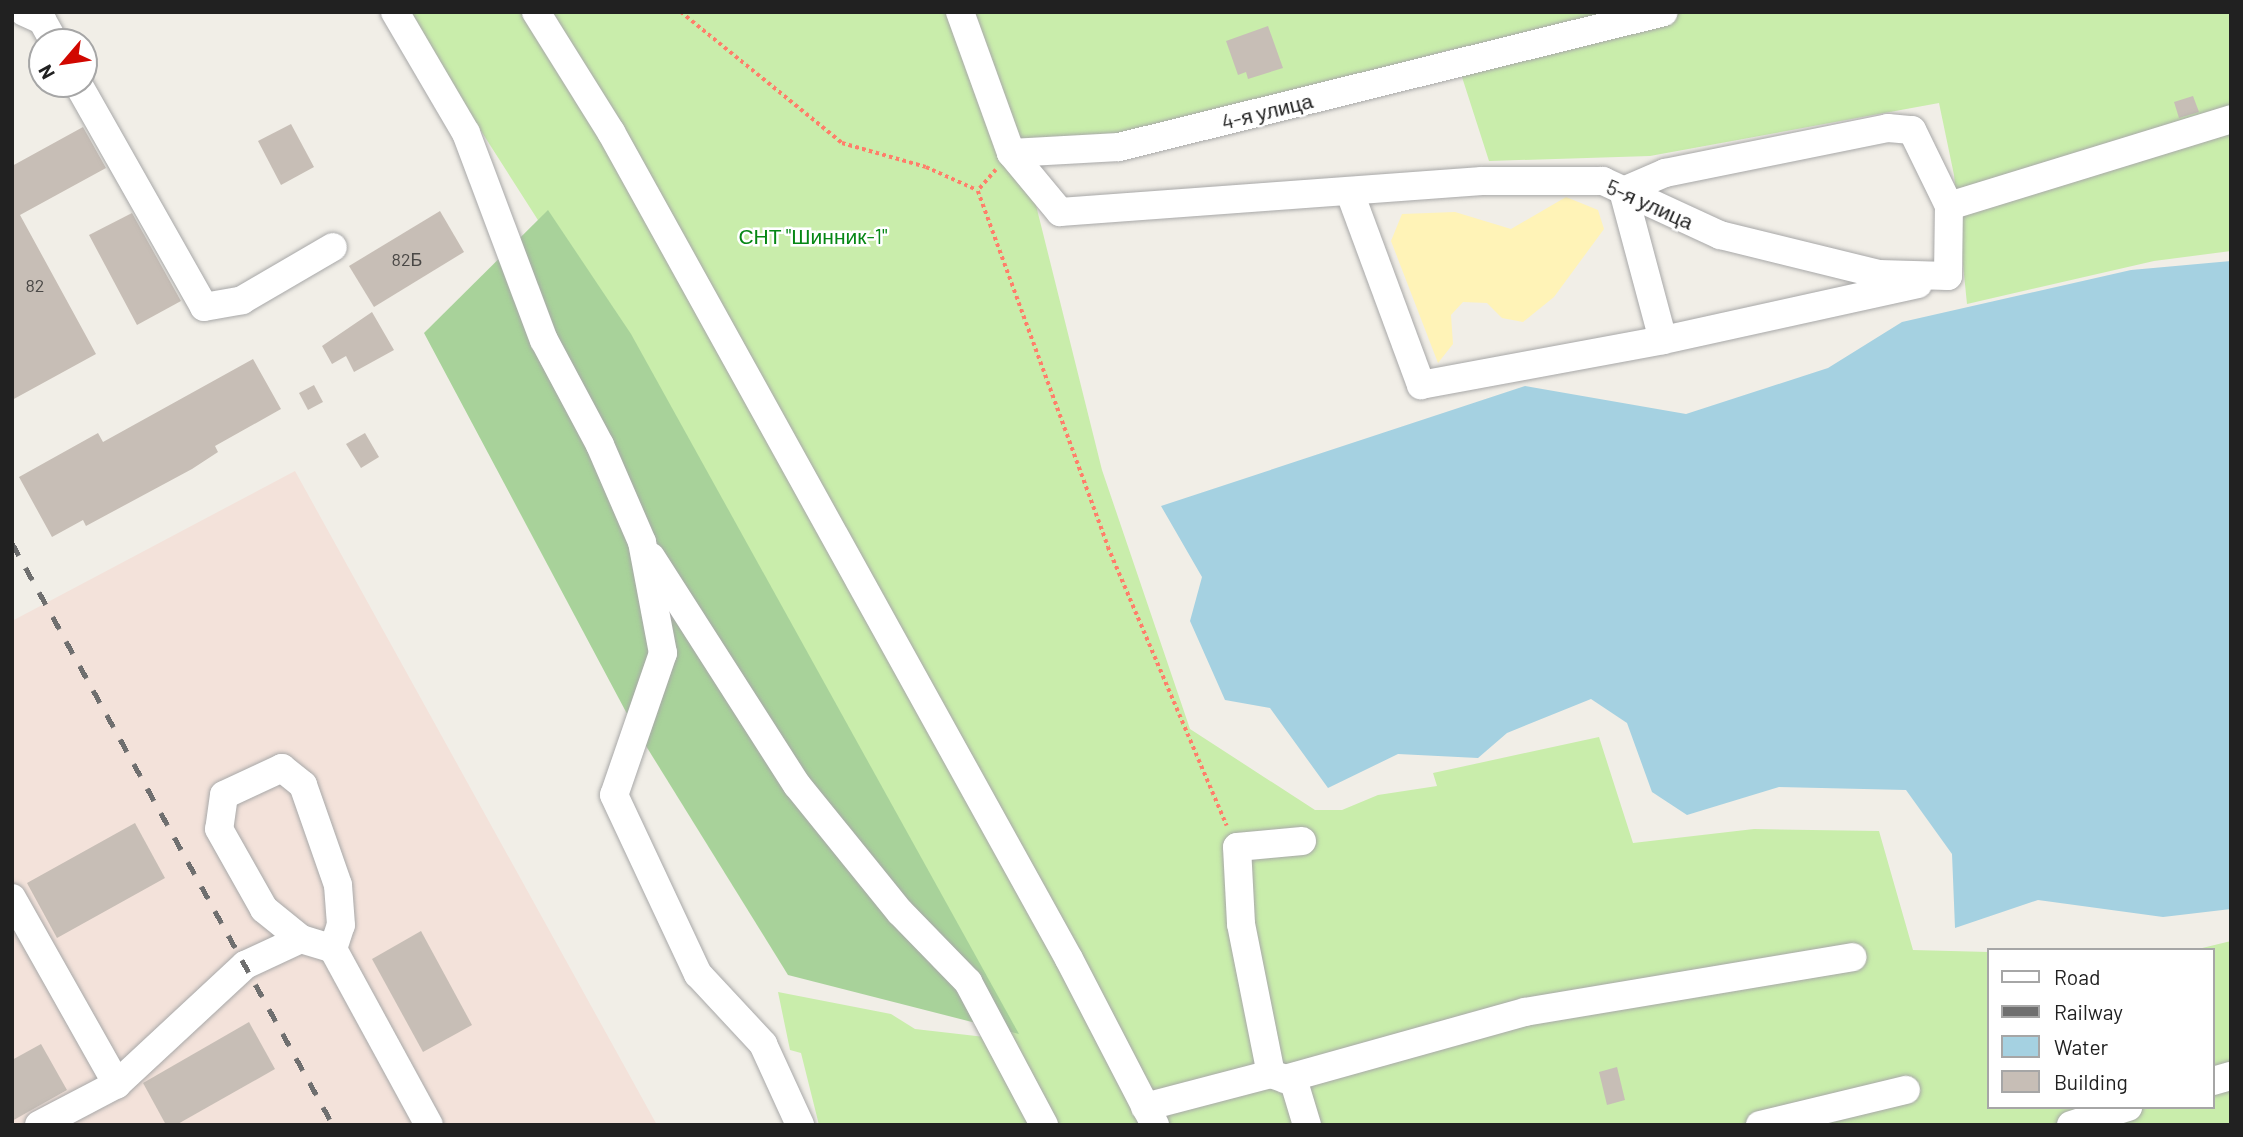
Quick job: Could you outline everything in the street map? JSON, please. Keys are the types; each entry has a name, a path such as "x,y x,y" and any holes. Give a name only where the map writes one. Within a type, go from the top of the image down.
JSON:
{"lane":[{"path":"24,12 42,20 46,28"},
{"path":"395,12 466,133 544,340 600,445 642,542 797,785 900,912 968,982 1044,1125"},
{"path":"536,12 611,132 1069,959 1150,1116 1278,1076 1525,1012 1852,957"},
{"path":"960,12 1011,153"},
{"name":"4-я улица","path":"1011,153 1119,147 1664,12"},
{"path":"86,98 204,307 242,300 333,247"},
{"path":"1949,206 2231,119"},
{"path":"1350,192 1421,385 1662,340 1948,276 1949,206 1912,130 1888,128 1665,173 1623,191 1662,340"},
{"name":"5-я улица","path":"1011,153 1060,212 1482,181 1603,181 1720,235 1880,274 1948,276"},
{"path":"642,542 663,653 614,795 698,974 763,1044 800,1125"},
{"path":"333,949 341,925 338,885 303,785 282,768 224,795 219,829 264,909 301,939 333,949 429,1125"},
{"path":"1278,1076 1241,924 1237,847 1302,841"},
{"path":"12,898 117,1084"},
{"path":"39,1125 117,1084 245,965 301,939"},
{"path":"1278,1076 1294,1082 1307,1125"},
{"path":"1759,1125 1906,1090"},
{"path":"2071,1125 2121,1109"}],"path":[{"path":"681,12 842,143 926,167 978,191 1108,547 1238,856"},
{"path":"978,191 1011,153"}],"shaded area":[{"path":"295,471 657,1125 12,1125 12,621"}],"green space":[{"name":"СНТ \"Шинник-1\"","path":"405,12 2231,12 2231,251 2154,261 1967,304 1954,175 1939,103 1650,156 1489,161 1453,49 1130,138 1020,141 1102,470 1190,729 1315,810 1342,810 1378,795 1437,786 1433,773 1599,737 1633,843 1754,829 1879,831 1913,950 1988,952 1988,1109 2215,1109 2215,948 2202,948 2231,941 2231,1125 819,1125 801,1053 790,1050 778,992 891,1014 915,1029 1011,1040 621,350"},
{"path":"548,210 631,334 1019,1034 788,975 633,725 424,333"}],"sand":[{"path":"1566,197 1598,210 1604,229 1554,297 1523,322 1502,318 1487,303 1463,302 1451,315 1453,344 1438,363 1391,241 1402,214 1455,212 1511,229"}],"water":[{"path":"2231,261 2231,909 2163,917 2038,900 1955,928 1952,854 1906,790 1779,787 1687,815 1652,792 1627,723 1591,699 1507,733 1478,758 1398,754 1328,788 1270,708 1225,700 1190,621 1202,577 1161,506 1525,386 1686,414 1828,368 1902,322 2131,270"}],"building":[{"path":"1268,26 1283,68 1248,79 1246,72 1238,75 1226,41"},
{"path":"2193,96 2199,112 2179,118 2174,102"},
{"path":"291,124 314,167 281,185 258,141"},
{"path":"83,127 106,168 20,215 96,354 12,400 12,166"},
{"path":"440,211 464,252 374,307 349,266"},
{"path":"132,213 181,301 137,325 89,235"},
{"path":"372,312 394,350 354,372 346,356 332,364 322,346"},
{"path":"253,359 281,409 215,446 218,452 192,469 86,526 83,520 52,537 19,477 98,433 103,442"},
{"path":"314,385 323,402 308,410 299,393"},
{"path":"365,433 379,457 361,468 346,444"},
{"path":"135,823 165,878 57,938 27,883"},
{"path":"421,931 472,1025 423,1052 372,959"},
{"path":"249,1022 275,1069 176,1125 166,1125 143,1083"},
{"path":"41,1044 67,1090 12,1121 12,1060"},
{"path":"1617,1067 1625,1100 1607,1105 1599,1072"}],"railway":[{"path":"12,543 333,1125"}]}
